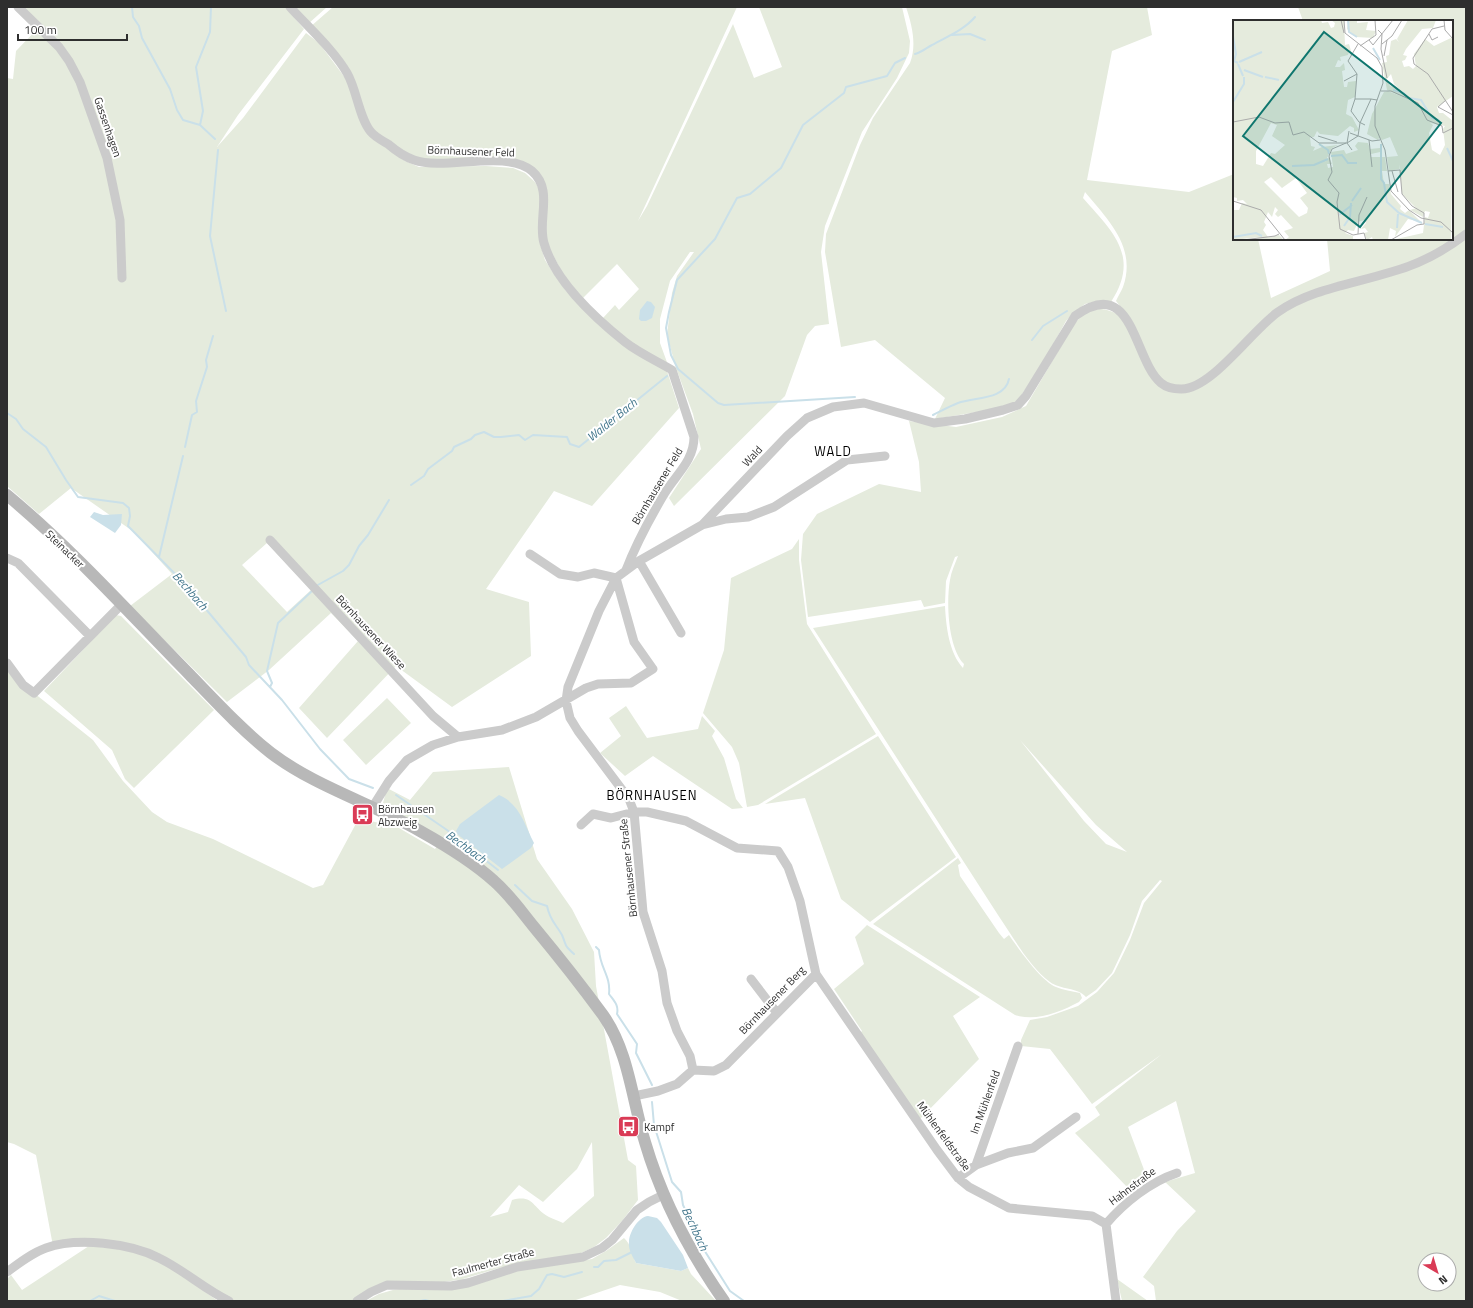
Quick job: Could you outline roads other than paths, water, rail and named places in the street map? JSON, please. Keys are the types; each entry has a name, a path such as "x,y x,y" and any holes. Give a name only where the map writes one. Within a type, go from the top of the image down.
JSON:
{"main road":[{"name":"Steinacker","path":"7,495 64,548 227,712 272,753 308,775 419,830 480,870 495,882 570,970 605,1018 616,1039 633,1093 644,1141 663,1195 678,1227 701,1268 724,1301"}],"street":[{"name":"Gassenhagen","path":"18,7 59,47 70,61 80,82 107,158 120,220 122,278"},
{"name":"Börnhausener Feld","path":"290,7 347,73 370,132 394,149 414,160 436,163 517,163 532,171 542,185 545,195 544,242 552,261 570,291 626,343 672,370 694,437 694,447 686,463 664,494 633,553 626,570"},
{"name":"Wald","path":"702,525 787,436 807,418 833,406 864,403 934,422 965,419 1018,404 1026,396 1075,316 1086,308 1099,304 1112,307 1121,313 1133,330 1154,375 1161,383 1169,388 1193,388 1215,372 1276,313 1300,298 1393,272 1429,257 1466,234"},
{"path":"702,525 726,519 748,517 774,507 847,460 885,456"},
{"name":"Börnhausener Straße","path":"693,1070 690,1056 677,1031 667,1003 662,971 643,912 634,812 629,800 570,718 566,701 568,687 597,617 616,578 639,561 702,525"},
{"name":"Börnhausener Wiese","path":"270,540 433,716 458,737"},
{"path":"372,808 389,781 407,760 433,745 458,737 502,730 536,717 566,701 586,688 598,684 631,683 653,669 634,642 616,578 594,573 578,577 560,574 530,554"},
{"path":"7,558 18,563 90,636"},
{"path":"639,561 681,634"},
{"path":"7,663 23,685 34,693 121,605"},
{"path":"581,825 593,814 611,818 634,812"},
{"name":"Börnhausener Berg","path":"634,812 647,812 686,821 737,848 778,851 788,867 800,901 816,974 726,1065 714,1071 693,1070"},
{"name":"Mühlenfeldstraße","path":"816,974 937,1150 958,1178 969,1187 1009,1208 1092,1216 1106,1224"},
{"path":"751,979 777,1014"},
{"name":"Im Mühlenfeld","path":"976,1165 1018,1046"},
{"path":"633,1093 658,1091 677,1084 693,1070"},
{"path":"958,1178 976,1165 1008,1153 1032,1148 1076,1117"},
{"name":"Hahnstraße","path":"1106,1224 1115,1214 1159,1179 1177,1173"},
{"name":"Faulmerter Straße","path":"357,1301 371,1292 387,1286 451,1286 468,1283 517,1267 583,1257 602,1248 612,1240 637,1210 663,1195"},
{"path":"1106,1224 1116,1301"},
{"path":"8,1271 38,1252 54,1246 103,1243 124,1245 160,1258 229,1301"}],"water":[{"path":"647,301 651,302 655,307 652,318 646,321 641,321 639,319 640,310"},
{"path":"94,512 103,515 122,514 121,525 115,533 90,517"},
{"path":"499,795 512,803 521,815 534,843 531,848 502,869 457,834 456,831 460,824"},
{"path":"648,1216 657,1218 661,1222 683,1255 688,1268 681,1271 636,1263 630,1251 629,1238 632,1230 638,1222 644,1217"}],"waterway":[{"path":"132,7 133,17 139,26 142,38 170,89 177,110 183,120 200,125 215,139"},
{"path":"200,125 203,111 196,67 210,32 211,7"},
{"path":"915,54 960,29 971,22 975,17"},
{"path":"952,35 970,34 985,40"},
{"path":"855,397 724,405 718,403 678,369 671,355 666,328 677,280 715,239 737,198 750,194 781,168 803,125 844,93 846,87 887,76 895,63 905,58"},
{"path":"218,150 210,236 226,311"},
{"name":"Walder Bach","path":"1032,340 1043,326 1067,311"},
{"path":"185,447 192,415 197,412 196,401 207,367 206,360 213,336"},
{"name":"Walder Bach","path":"411,485 424,476 428,469 452,451 454,447 471,439 475,435 484,432 494,437 519,435 525,440 533,435 567,437 570,444 579,447 667,376"},
{"name":"Walder Bach","path":"933,415 958,403 996,394 1002,391 1009,379"},
{"name":"Bechbach","path":"7,413 16,419 23,429 46,447 78,497 123,503 129,508 130,516 128,526 184,583 246,657 249,665 282,700 320,749 349,779 373,788"},
{"path":"159,557 183,456"},
{"name":"Walder Bach","path":"316,586 343,571 349,565 359,546 368,535 389,500"},
{"name":"Walder Bach","path":"270,687 272,683 267,671 278,623 312,591"},
{"name":"Bechbach","path":"396,795 447,830 498,870"},
{"name":"Bechbach","path":"515,885 532,901 547,906 553,922 562,935 566,946 574,954"},
{"name":"Bechbach","path":"596,947 599,950 601,962 607,977 609,994 617,1006 617,1014 637,1044 636,1053 652,1085"},
{"name":"Bechbach","path":"652,1102 654,1125 672,1182 681,1192 683,1205 706,1253 730,1291 744,1301"},
{"path":"594,1267 598,1267 604,1261 616,1260 632,1252"},
{"path":"503,1301 531,1296 539,1289 547,1275 552,1274 564,1277 582,1272"},
{"path":"90,1301 99,1296 115,1301"},
{"path":"420,1301 429,1301"}],"place":[{"name":"Börnhausen Abzweig","path":"363,815"},
{"name":"Kampf","path":"629,1127"}],"district":[{"name":"WALD","path":"833,451"},
{"name":"BÖRNHAUSEN","path":"652,795"}]}
